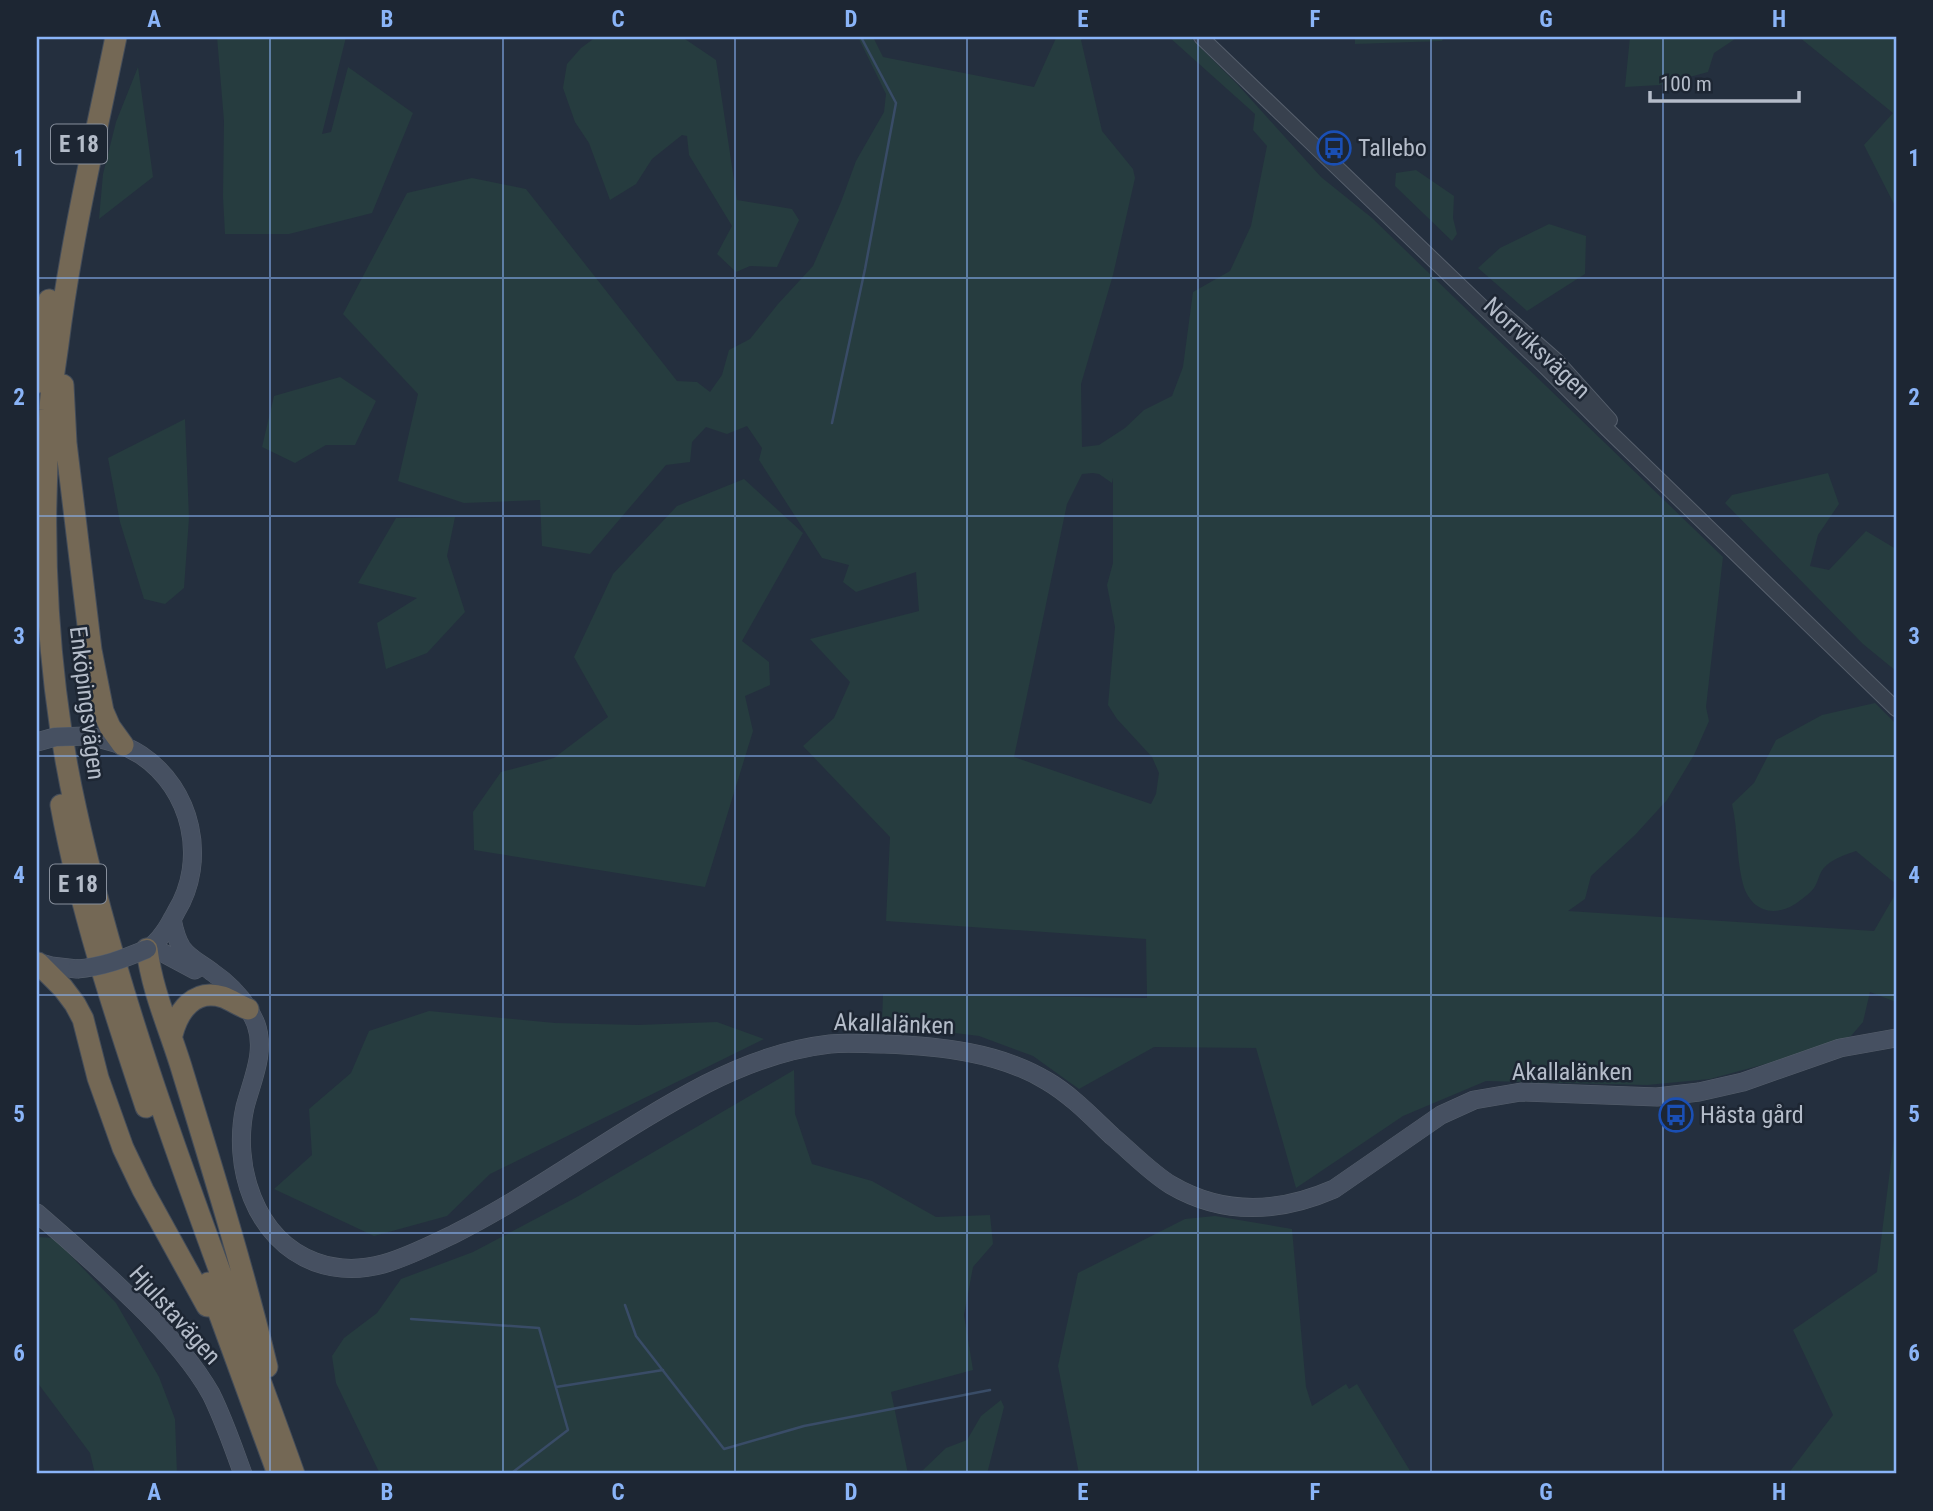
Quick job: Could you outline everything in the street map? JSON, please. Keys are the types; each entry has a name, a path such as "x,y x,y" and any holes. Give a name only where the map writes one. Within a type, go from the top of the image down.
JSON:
{"highway":[{"name":"E 18","path":"37,419 42,351 51,289 102,37"},
{"name":"Enköpingsvägen","path":"116,37 65,291 50,409 47,571 57,696 75,809 158,1119"},
{"path":"65,291 63,393 76,539 99,695 110,727 123,746"},
{"path":"37,376 42,351"},
{"name":"Enköpingsvägen","path":"37,640 50,748 73,863 98,959 158,1119"},
{"path":"149,948 152,977 212,1165 258,1328 288,1472"},
{"path":"37,970 63,988 75,1004 86,1029 88,1045 123,1148 234,1353"},
{"path":"172,1035 176,1019 193,1000 207,996 221,997 248,1009"},
{"name":"E 18","path":"158,1119 234,1353 288,1472"},
{"name":"E 18","path":"158,1119 288,1472"}],"main road":[{"path":"37,743 55,737 86,736 105,739 143,756 160,770 173,786 183,804 193,843 190,878 180,906 149,948 96,968 37,970"},
{"name":"Akallalänken","path":"172,919 180,946 190,957 235,990 256,1025 260,1041 258,1062 243,1126 243,1163 251,1196 267,1226 297,1254 329,1266 351,1269 381,1265 472,1225 708,1083 782,1052 831,1044 926,1045 971,1052 1018,1067 1048,1081 1077,1103 1168,1183 1196,1198 1228,1206 1268,1208 1314,1198 1334,1189 1440,1115 1474,1100 1521,1092 1657,1097 1699,1092 1743,1082 1840,1048 1896,1038"},
{"name":"Akallalänken","path":"149,948 209,978 248,1009"},
{"name":"Hjulstavägen","path":"37,1213 151,1318 193,1366 211,1394 243,1474"}],"street":[{"name":"Norrviksvägen","path":"1201,37 1896,709"},
{"name":"Norrviksvägen","path":"1412,239 1556,360 1680,498"}],"green space":[{"path":"217,37 346,37 322,134 331,132 348,67 413,113 372,213 289,234 225,234 224,121"},
{"path":"596,37 682,37 716,60 737,200 792,209 799,220 777,267 750,266 736,272 717,254 732,226 689,155 687,136 682,135 652,159 636,184 610,200 589,143 575,122 563,88 567,64 581,48"},
{"path":"858,37 873,37 883,57 1034,87 1056,38 1054,37 1085,37 1081,40 1102,131 1133,169 1135,178 1113,275 1081,384 1082,447 1099,445 1125,428 1144,410 1172,396 1183,367 1193,292 1230,271 1251,226 1267,146 1253,130 1255,114 1169,37 1190,37 1238,85 1321,177 1372,218 1723,557 1706,707 1709,721 1694,755 1667,800 1635,835 1591,876 1585,899 1568,911 1874,931 1896,893 1896,1002 1870,992 1863,1022 1851,1036 1798,1055 1710,1079 1647,1085 1486,1081 1403,1116 1296,1188 1256,1048 1154,1047 1079,1089 1033,1056 979,1036 882,1024 883,994 1147,998 1146,939 886,921 890,837 803,746 834,718 850,682 810,639 919,611 916,572 856,592 843,582 849,565 822,558 759,460 762,448 747,426 727,434 706,427 692,442 690,462 666,465 590,554 542,546 540,500 464,503 398,481 418,394 343,314 407,193 472,178 526,189 677,381 697,382 710,392 722,375 729,350 750,339 813,266 856,161 884,112 886,94","holes":["1082,474 1099,474 1112,483 1113,478 1113,563 1107,585 1115,627 1108,705 1117,719 1152,757 1159,773 1156,794 1151,804 1014,757 1067,504"]},
{"path":"1355,37 1444,37 1442,41 1355,44"},
{"path":"1630,37 1738,37 1714,53 1708,72 1660,85 1625,87"},
{"path":"1799,37 1896,37 1896,208 1864,145 1893,113"},
{"path":"138,67 153,177 99,219 103,174 116,122"},
{"path":"1416,170 1454,196 1453,218 1457,234 1452,241 1395,186 1396,173"},
{"path":"1549,224 1586,236 1585,274 1527,311 1478,268 1500,248"},
{"path":"340,377 376,401 355,445 326,445 295,463 262,447 274,396"},
{"path":"185,419 189,518 184,588 165,604 144,599 120,522 108,458"},
{"path":"1828,473 1839,504 1818,535 1810,566 1829,570 1866,531 1896,549 1896,671 1863,644 1725,503 1732,495"},
{"path":"744,479 803,533 742,641 769,662 770,685 745,696 753,731 705,887 474,850 473,812 501,772 554,758 608,717 574,657 613,574 677,506"},
{"path":"455,517 447,556 465,612 427,653 386,669 377,623 417,598 358,583 396,518"},
{"path":"1875,703 1896,724 1896,884 1856,851 1826,866 1813,889 1793,906 1774,911 1757,906 1751,900 1742,880 1732,804 1754,783 1776,740 1822,715"},
{"path":"429,1011 555,1023 638,1025 717,1022 764,1039 490,1174 447,1216 374,1236 274,1189 312,1155 309,1109 351,1073 369,1031"},
{"path":"794,1070 795,1114 812,1164 872,1181 936,1217 990,1215 993,1244 973,1267 964,1315 973,1370 891,1392 908,1474 380,1474 336,1383 332,1356 344,1338 377,1313 401,1279 473,1252 575,1198"},
{"path":"1896,1109 1896,1474 1788,1474 1833,1415 1793,1330 1877,1272"},
{"path":"1215,1216 1292,1229 1306,1387 1312,1406 1346,1384 1349,1389 1357,1384 1412,1474 1079,1474 1058,1366 1078,1273 1185,1219"},
{"path":"37,1237 54,1238 116,1303 159,1377 175,1419 177,1474 95,1474 90,1453 37,1382"},
{"path":"1001,1400 1004,1407 987,1474 910,1474 923,1470 946,1448 967,1440 981,1416"}],"waterway":[{"path":"832,423 865,269 896,103 861,37"},
{"path":"625,1305 636,1336 724,1449 804,1426 990,1390"},
{"path":"411,1319 539,1328 568,1430 513,1472"},
{"path":"556,1387 663,1370"}],"place":[{"name":"Tallebo","path":"1334,148"},
{"name":"Hästa gård","path":"1676,1115"}]}
